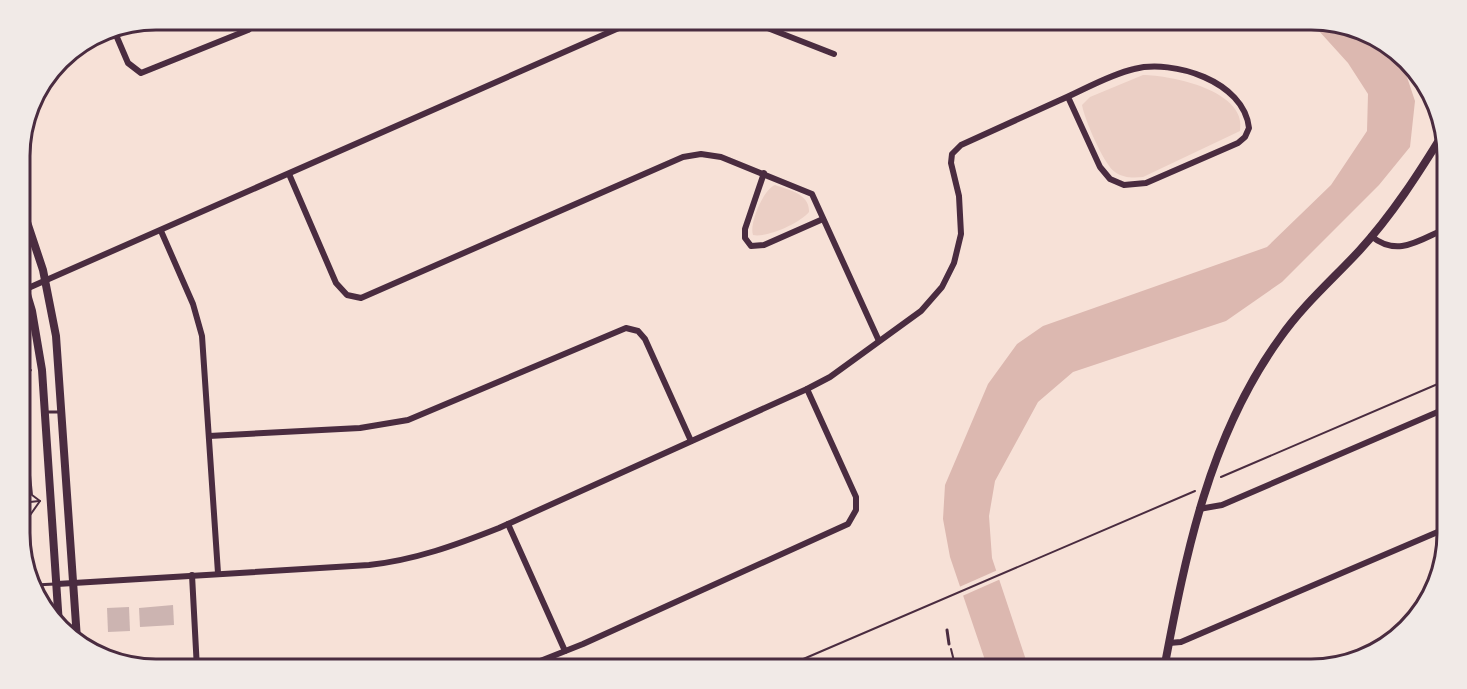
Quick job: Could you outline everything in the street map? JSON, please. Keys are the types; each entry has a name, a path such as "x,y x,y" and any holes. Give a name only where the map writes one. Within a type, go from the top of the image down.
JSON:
{"street":[{"path":"117,36 128,63 141,72 249,30"},
{"path":"30,287 614,30"},
{"path":"773,30 834,54"},
{"path":"57,584 400,561 440,550 508,524 807,389 830,377 927,305 950,271 959,242 962,219 952,169 952,154 961,145 1128,70 1144,67 1167,68 1204,78 1232,93 1245,112 1249,131 1239,143 1162,177 1142,184 1124,185 1110,179 1100,168 1068,97"},
{"path":"1166,659 1198,509 1224,438 1263,361 1298,314 1371,236 1396,205 1436,144"},
{"path":"289,174 336,283 344,292 357,298 379,292 689,155 713,155 809,191 879,341"},
{"path":"764,173 745,229 749,244 755,247 764,245 823,219"},
{"path":"161,231 190,296 200,327 218,573"},
{"path":"30,232 46,281 55,329 63,412 77,631"},
{"path":"1371,236 1385,246 1396,248 1437,232"},
{"path":"30,308 40,356 58,613"},
{"path":"209,436 393,424 432,412 626,328 638,331 644,337 691,441"},
{"path":"545,659 841,529 851,521 856,510 856,497 807,389"},
{"path":"1198,509 1222,506 1437,412"},
{"path":"508,524 565,651"},
{"path":"1169,643 1188,639 1437,533"},
{"path":"192,575 196,659"}],"lane":[{"path":"45,412 63,412"},
{"path":"42,585 57,584"},
{"path":"947,630 950,644"}],"path":[{"path":"30,371 40,356"},
{"path":"1216,478 1437,384"},
{"path":"30,475 32,495 52,510"},
{"path":"803,659 1196,490"},
{"path":"30,503 40,501"},
{"path":"30,515 40,501"},
{"path":"950,644 954,659"}],"shaded area":[{"path":"1318,30 1336,32 1374,47 1388,56 1406,73 1415,101 1410,147 1379,185 1282,282 1226,321 1073,372 1038,402 995,481 989,516 992,558 1026,659 985,659 950,557 943,519 945,485 988,384 1017,344 1043,326 1267,247 1331,185 1367,131 1368,94 1348,63"},
{"path":"1143,75 1188,82 1220,96 1232,105 1239,117 1240,131 1143,177 1118,174 1111,168 1100,151 1082,105 1090,97"},
{"path":"775,185 802,197 806,201 809,212 783,229 753,235 753,223 758,208 766,193"}],"pier":[{"path":"1000,569 1003,578 960,597 957,588"}],"building":[{"path":"173,605 174,625 140,627 139,608"},
{"path":"129,607 130,631 108,632 107,608"}]}
